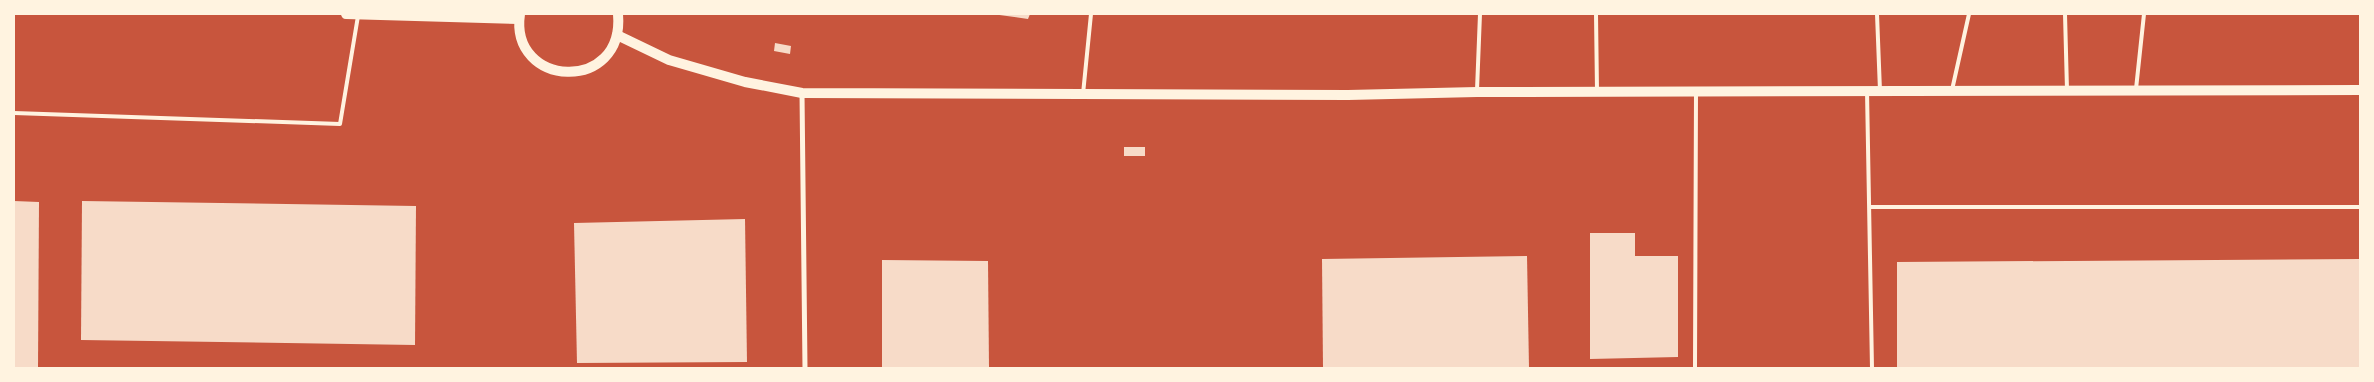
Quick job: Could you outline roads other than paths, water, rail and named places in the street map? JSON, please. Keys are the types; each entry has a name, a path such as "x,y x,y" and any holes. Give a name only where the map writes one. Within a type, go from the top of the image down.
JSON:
{"main road":[{"path":"346,14 358,16 519,16 520,36 527,51 538,62 553,70 569,73 585,70 600,63 618,35 618,14"},
{"path":"618,35 670,60 745,82 802,93 1348,95 1477,92 2360,90"}],"street":[{"path":"802,93 805,368"}],"lane":[{"path":"1083,94 1091,14"},
{"path":"1477,92 1480,14"},
{"path":"1596,14 1597,93"},
{"path":"1877,14 1880,91"},
{"path":"1952,91 1969,14"},
{"path":"2065,14 2068,90"},
{"path":"2136,90 2144,14"},
{"path":"14,113 340,124 358,16"},
{"path":"1868,91 1872,368"},
{"path":"1695,368 1696,92"},
{"path":"1870,207 2360,207"}]}
